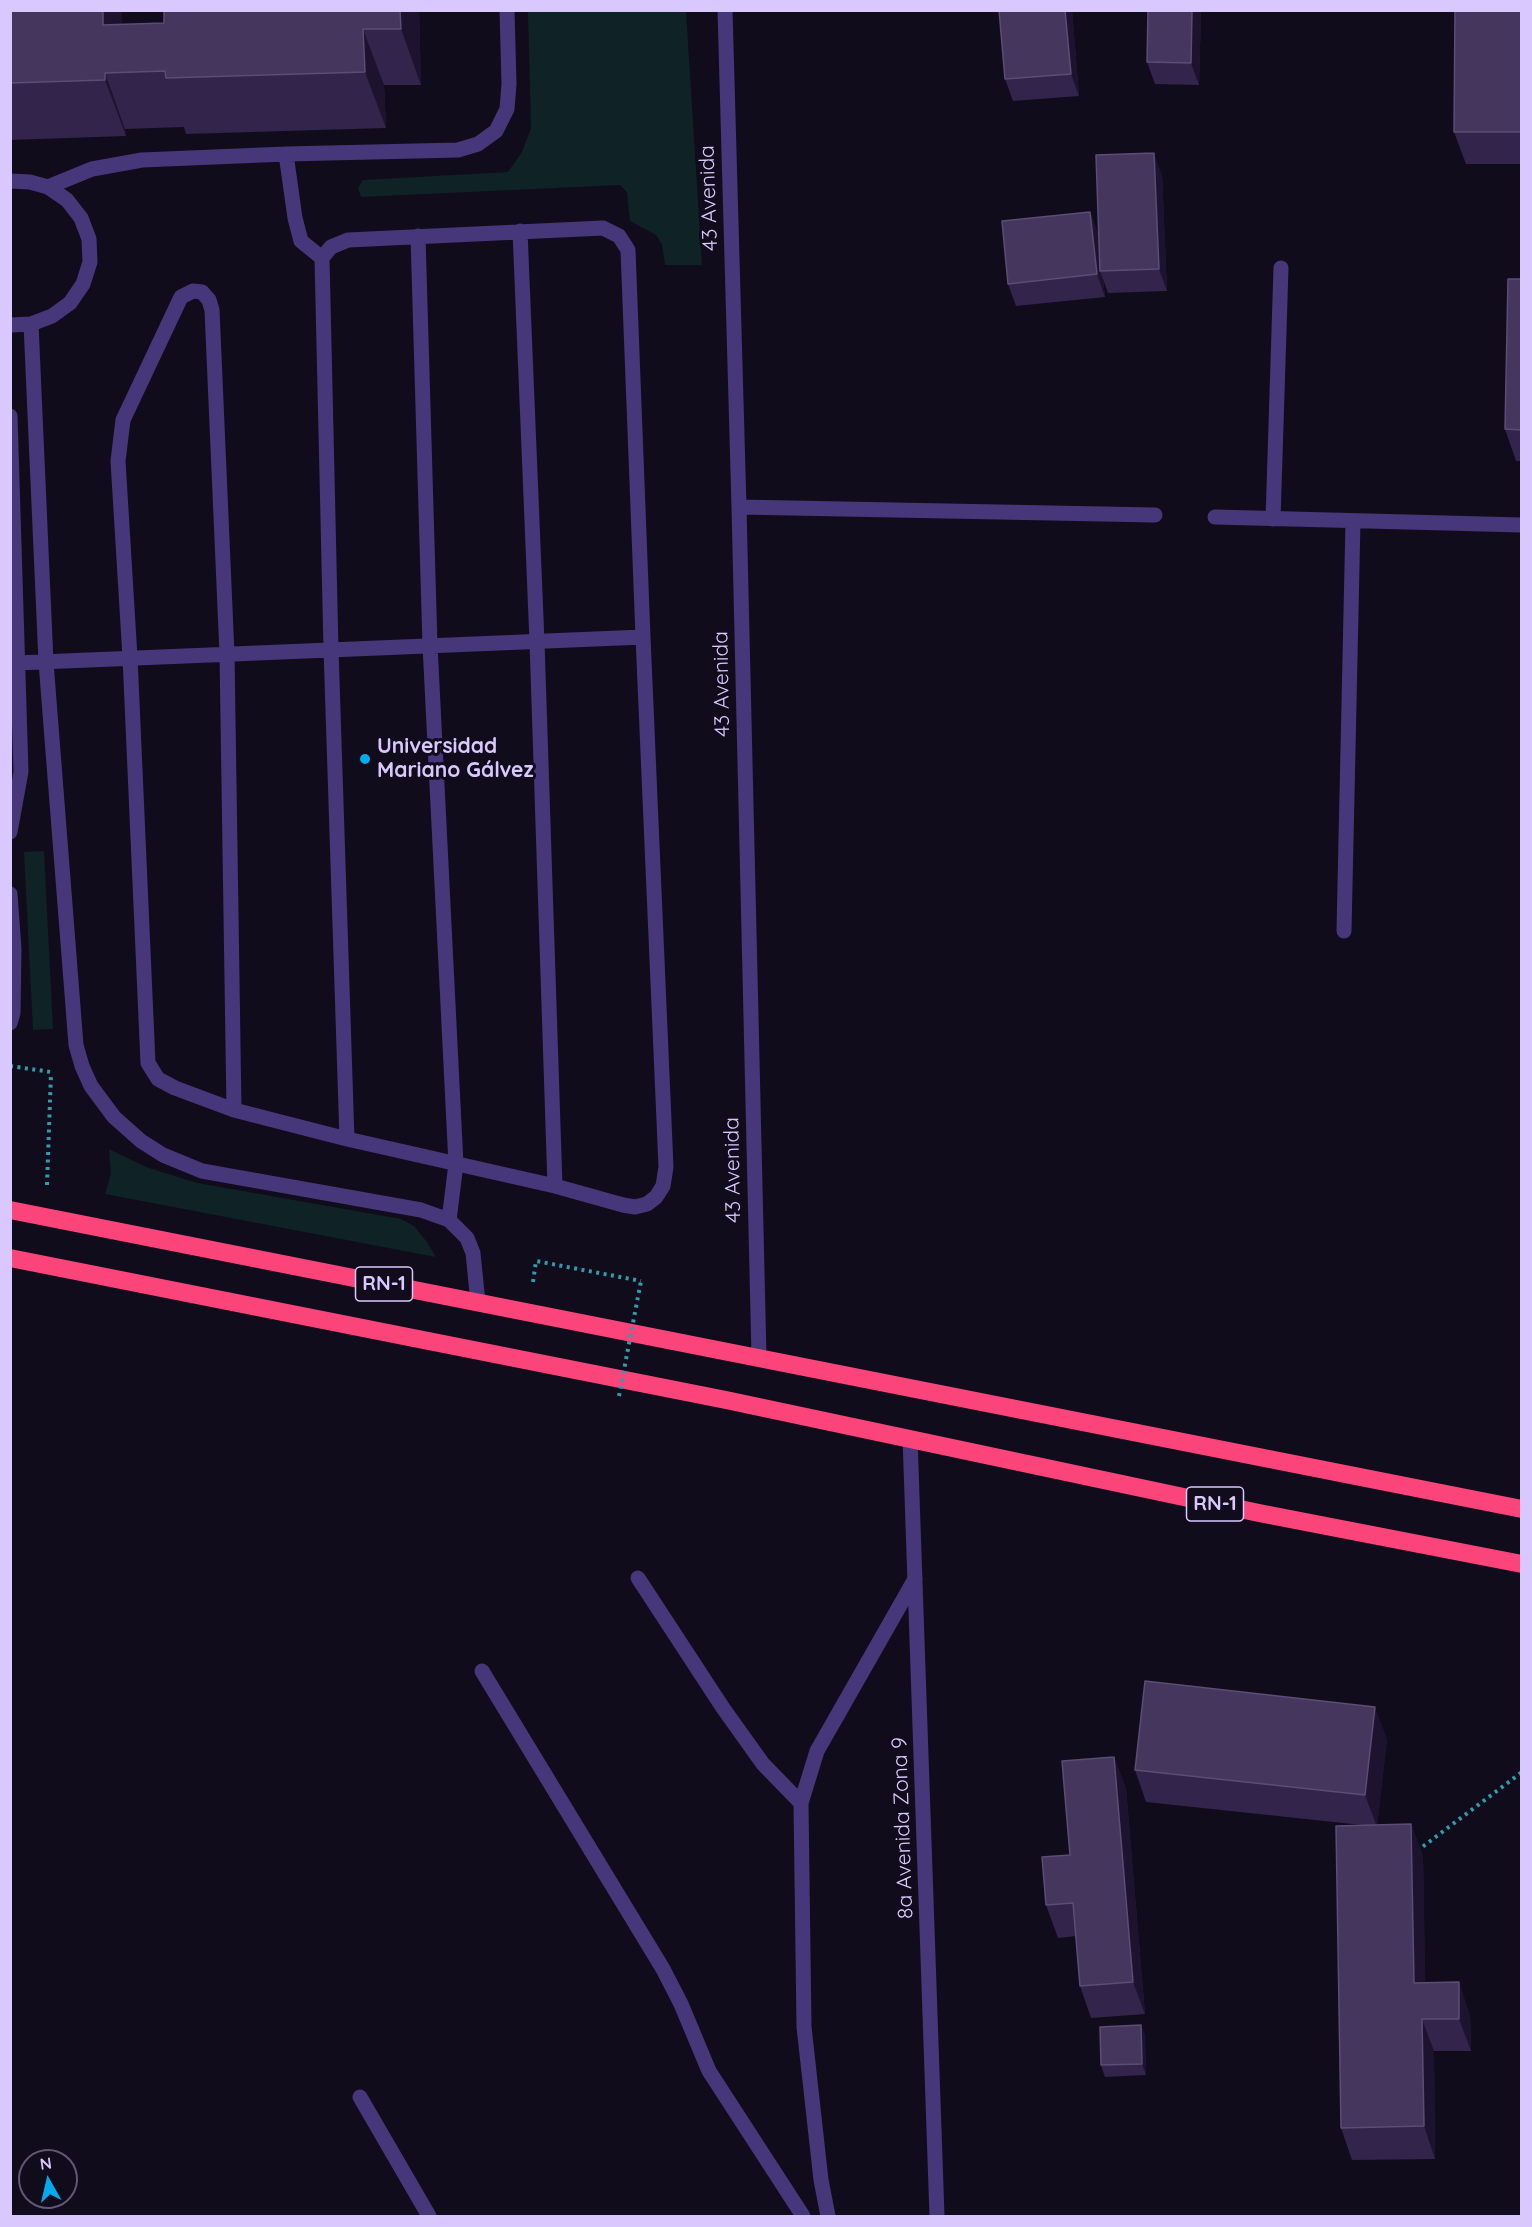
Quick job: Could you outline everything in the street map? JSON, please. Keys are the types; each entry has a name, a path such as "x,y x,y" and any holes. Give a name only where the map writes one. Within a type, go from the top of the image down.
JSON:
{"highway":[{"name":"RN-1","path":"10,1210 1521,1509"},
{"name":"RN-1","path":"10,1258 910,1438 1259,1513 1521,1564"}],"street":[{"path":"48,187 92,169 142,160 286,153 458,150 478,144 496,131 507,109 509,84 507,10"},
{"name":"43 Avenida","path":"725,10 759,1357"},
{"path":"286,153 295,218 301,241 322,258"},
{"path":"10,181 30,182 48,187 67,200 81,218 89,239 90,262 83,284 70,303 52,316 31,324 10,324"},
{"path":"234,1110 227,654 212,310 209,300 202,292 193,291 181,297 123,420 118,461 130,657 148,1063 158,1079 175,1088 234,1110 347,1139 555,1186 623,1205 635,1207 647,1204 656,1197 663,1186 666,1167 628,250 619,236 603,228 348,240 331,247 322,258 331,649 347,1139"},
{"path":"520,231 537,642 555,1186"},
{"path":"418,236 430,645 456,1164 449,1220"},
{"path":"1273,519 1281,268"},
{"path":"31,324 46,662 76,1045 91,1086 114,1118 141,1141 163,1155 202,1171 421,1210 449,1220 467,1238 473,1253 478,1303"},
{"path":"10,416 21,772 10,832"},
{"path":"739,507 1155,515"},
{"path":"1215,517 1521,525"},
{"path":"1344,931 1353,521"},
{"path":"16,663 643,637"},
{"path":"10,894 14,950 13,1014 10,1023"},
{"name":"8a Avenida Zona 9","path":"910,1438 937,2217"},
{"path":"638,1578 723,1708 763,1764 801,1803"},
{"path":"828,2217 821,2181 804,2027 801,1803 817,1751 915,1579"},
{"path":"482,1671 663,1969 681,2004 709,2071 802,2217"},
{"path":"360,2097 429,2217"}],"path":[{"path":"10,1066 51,1072 82,1066"},
{"path":"46,1218 51,1072"},
{"path":"536,1261 641,1281 620,1396"},
{"path":"1409,1857 1521,1772"}],"green space":[{"path":"528,11 686,11 702,265 665,265 662,244 656,235 630,221 627,192 620,185 361,197 358,188 363,180 508,172 522,152 531,128"},
{"path":"44,851 53,1029 33,1030 24,852"},
{"path":"109,1149 146,1167 197,1183 401,1219 414,1226 436,1257 105,1194 111,1174"}],"building":[{"path":"10,10 103,10 103,25 164,23 164,10 400,10 401,29 363,29 365,72 166,78 165,71 105,73 105,80 10,83"},
{"path":"999,10 1065,10 1071,74 1005,79"},
{"path":"1148,10 1192,10 1191,63 1147,62"},
{"path":"1455,10 1521,10 1521,132 1454,132"},
{"path":"1154,153 1159,269 1100,271 1096,155"},
{"path":"1090,212 1097,274 1008,284 1002,221"},
{"path":"1508,279 1521,279 1521,430 1505,429"},
{"path":"1145,1681 1375,1707 1365,1795 1135,1770"},
{"path":"1114,1757 1133,1982 1080,1986 1073,1903 1046,1905 1042,1857 1070,1855 1062,1761"},
{"path":"1411,1824 1414,1983 1459,1982 1459,2019 1422,2019 1424,2126 1341,2128 1336,1826"},
{"path":"1141,2025 1142,2064 1101,2065 1100,2027"}],"place":[{"name":"Universidad Mariano Gálvez","path":"365,759"}]}
